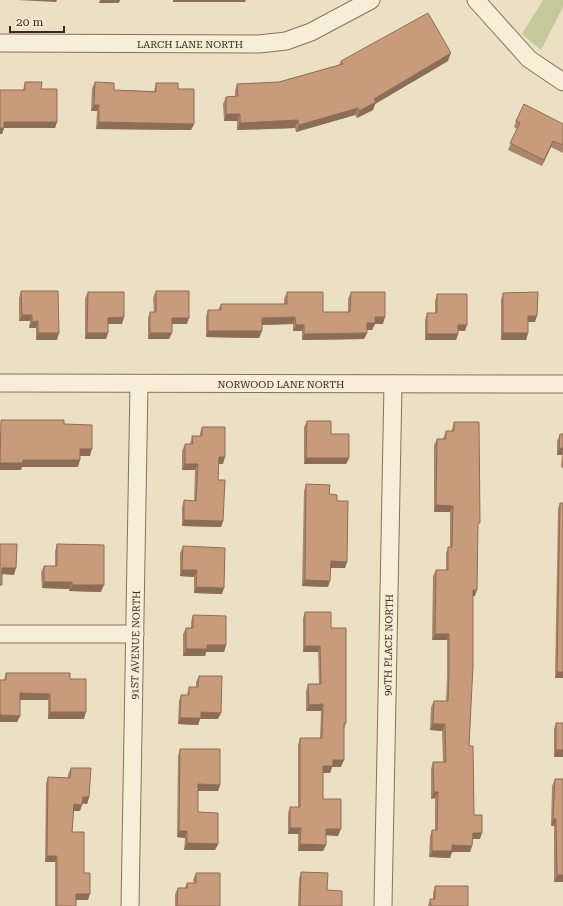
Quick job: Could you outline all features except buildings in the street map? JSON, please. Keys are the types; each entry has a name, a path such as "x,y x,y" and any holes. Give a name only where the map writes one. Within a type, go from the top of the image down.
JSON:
{"street":[{"name":"LARCH LANE NORTH","path":"0,43 259,44 286,41 311,32 370,0"},
{"path":"476,0 529,59 563,82"},
{"name":"NORWOOD LANE NORTH","path":"0,383 563,384"},
{"name":"91ST AVENUE NORTH","path":"130,906 139,384"},
{"name":"90TH PLACE NORTH","path":"384,906 393,384"},
{"path":"0,634 135,634"}],"green space":[{"path":"543,0 563,0 563,7 541,50 522,34"}]}
